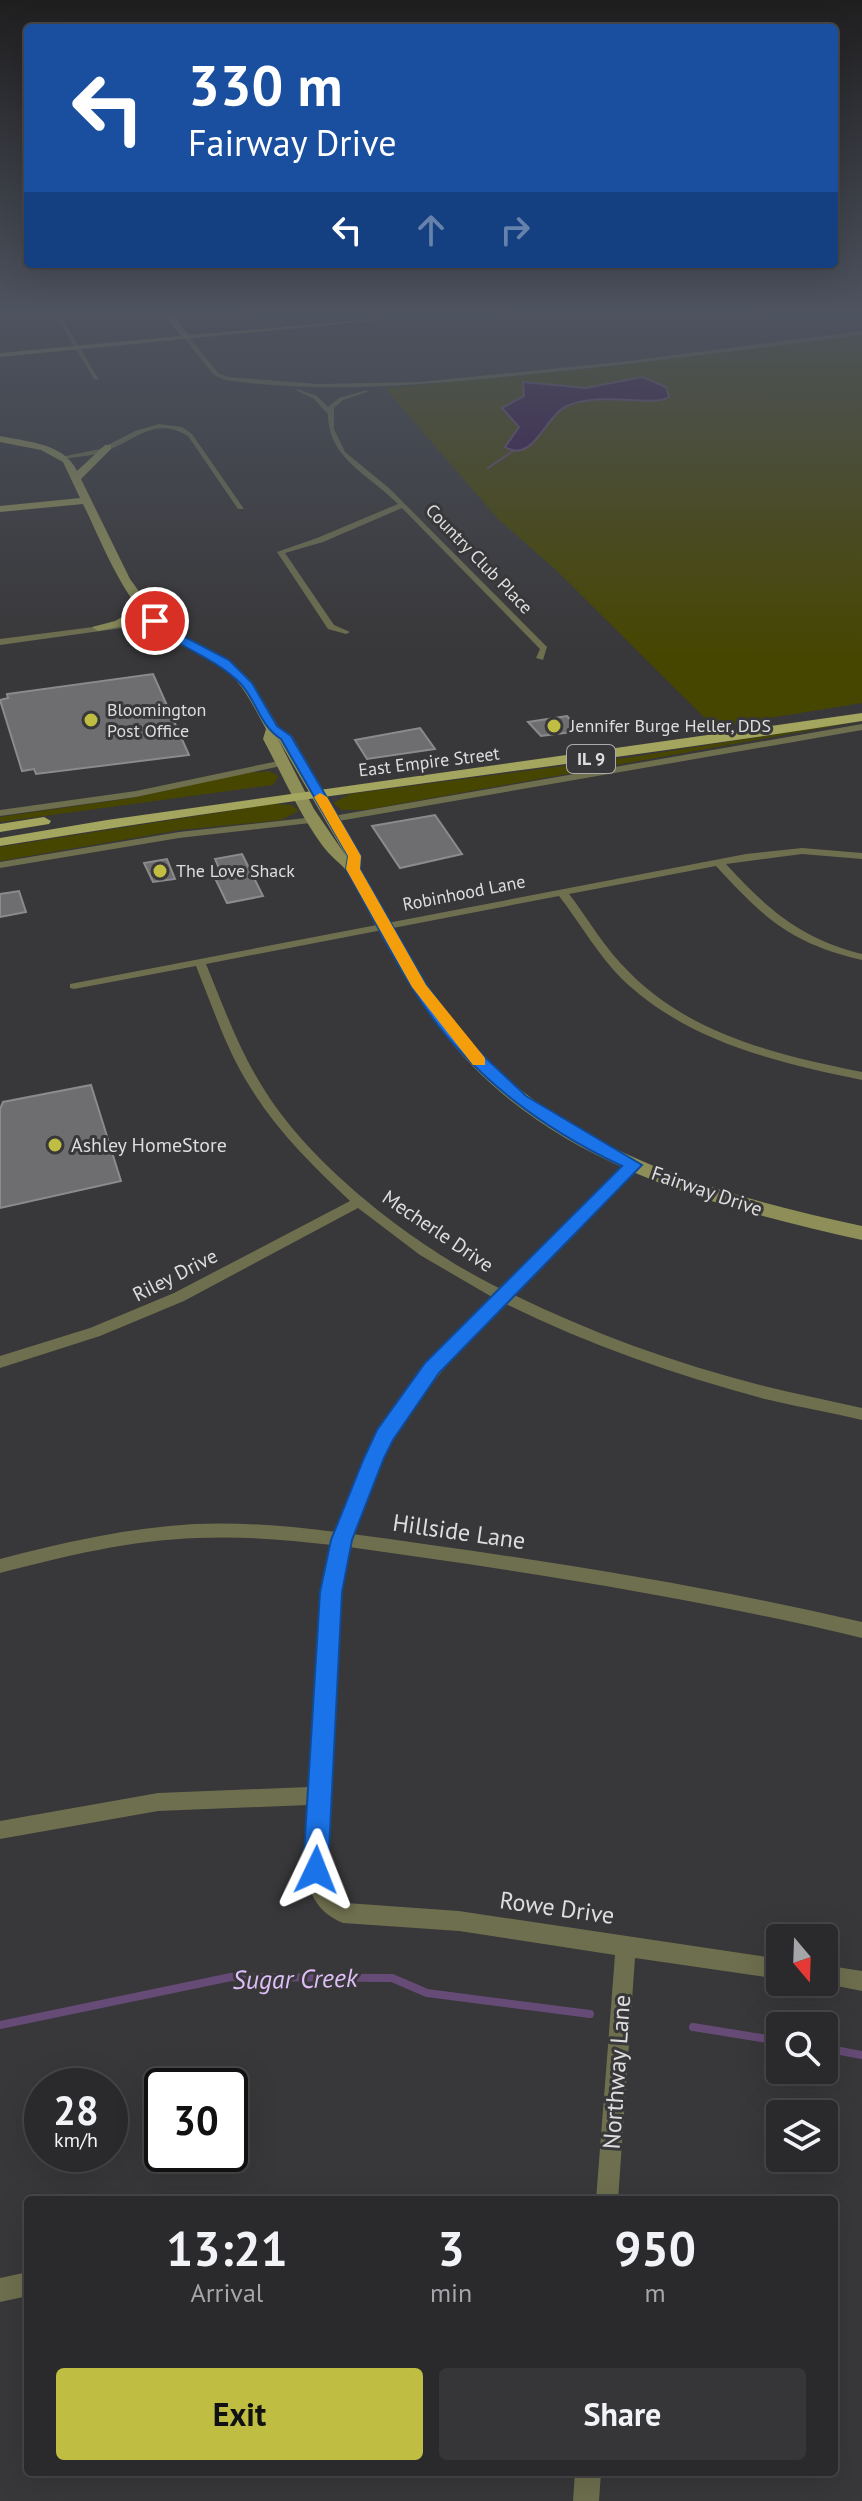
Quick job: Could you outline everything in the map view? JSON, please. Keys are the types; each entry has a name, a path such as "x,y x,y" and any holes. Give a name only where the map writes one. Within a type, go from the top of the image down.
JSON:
{"main road":[{"path":"0,439 44,448 64,457"},
{"path":"77,477 108,447"},
{"name":"Fairway Drive","path":"64,457 77,477 146,622 173,648 208,654 241,676 273,729 285,736 317,789 354,856 353,869"},
{"path":"0,509 88,500"},
{"name":"Fairway Drive","path":"125,579 146,622"},
{"path":"98,627 146,622"},
{"name":"East Empire Street","path":"0,842 317,789 862,709"},
{"name":"East Empire Street","path":"317,789 607,757 862,717"},
{"name":"Fairway Drive","path":"273,729 270,739 338,858 353,869 437,1011 486,1069 544,1116 634,1165 754,1209 862,1233"},
{"name":"East Empire Street","path":"0,828 299,792"}],"street":[{"name":"Country Club Place","path":"332,425 336,447 403,505 544,649 540,658"},
{"path":"64,457 108,447 140,430 167,427 185,431 241,507"},
{"path":"346,632 331,627 281,552 320,540 403,505"},
{"path":"0,642 146,622"},
{"path":"35,638 98,627"},
{"path":"333,819 862,727"},
{"path":"0,813 136,794 283,763"},
{"path":"0,865 179,835 315,820"},
{"name":"Robinhood Lane","path":"74,986 785,852 862,856"},
{"path":"719,863 763,910 797,937 821,947 862,957"},
{"path":"562,893 623,973 666,1010 726,1042 784,1061 862,1076"},
{"name":"Mecherle Drive","path":"200,963 250,1076 267,1104 305,1151 358,1202 426,1252 501,1297 641,1355 755,1390 862,1414"},
{"path":"0,1830 158,1802 318,1796 327,1632 341,1540 384,1436 411,1394 501,1297 634,1165"},
{"name":"Riley Drive","path":"0,1362 95,1332 165,1304 358,1202"},
{"name":"Hillside Lane","path":"0,1566 62,1549 154,1534 200,1531 341,1540 650,1583 862,1630"},
{"name":"Rowe Drive","path":"318,1796 318,1886 327,1904 343,1913 459,1921 766,1967"},
{"name":"Northway Lane","path":"607,2196 626,1945"},
{"path":"838,1977 862,1981"},
{"path":"0,2290 24,2285"},
{"path":"586,2501 588,2476"}],"shaded area":[{"path":"417,425 862,425 862,703 714,727 557,571 498,519"},
{"path":"517,425 548,425 523,449 515,451 505,447 519,427"},
{"path":"862,721 365,810 342,810 333,803 350,794 632,757"},
{"path":"269,771 279,776 273,785 0,822 0,817 132,798 239,774"},
{"path":"273,804 292,805 299,811 281,820 180,830 0,861 0,847"}],"building":[{"name":"Bloomington Post Office","path":"153,674 189,755 36,774 34,769 22,771 0,700 8,698 7,694"},
{"name":"Jennifer Burge Heller, DDS","path":"567,716 580,731 541,736 528,722"},
{"path":"420,728 435,749 367,759 355,740"},
{"path":"435,815 462,854 400,868 372,826"},
{"path":"242,854 263,896 227,903 214,876 222,875 215,859"},
{"name":"The Love Shack","path":"167,859 175,879 153,882 144,863"},
{"path":"19,891 26,912 0,917 0,894"},
{"name":"Ashley HomeStore","path":"91,1085 121,1181 0,1208 0,1109 3,1102"}],"waterway":[{"path":"488,468 513,451"},
{"name":"Sugar Creek","path":"0,2025 231,1977 392,1978 427,1993 590,2014"},
{"name":"Sugar Creek","path":"693,2027 766,2039"},
{"name":"Sugar Creek","path":"838,2051 862,2055"}],"slow traffic":[{"path":"320,797 354,856 353,869 420,987 463,1046 479,1062"}],"place":[{"name":"Bloomington Post Office","path":"91,720"},
{"name":"Jennifer Burge Heller, DDS","path":"554,726"},
{"name":"The Love Shack","path":"160,871"},
{"name":"Ashley HomeStore","path":"55,1145"}],"route":[{"path":"155,621 169,634 234,669 248,685 273,729 285,736 354,856 353,869 385,927 420,987 463,1046 520,1099 544,1116 634,1165 432,1368 384,1436 354,1502 341,1540 331,1592 316,1870"}]}
